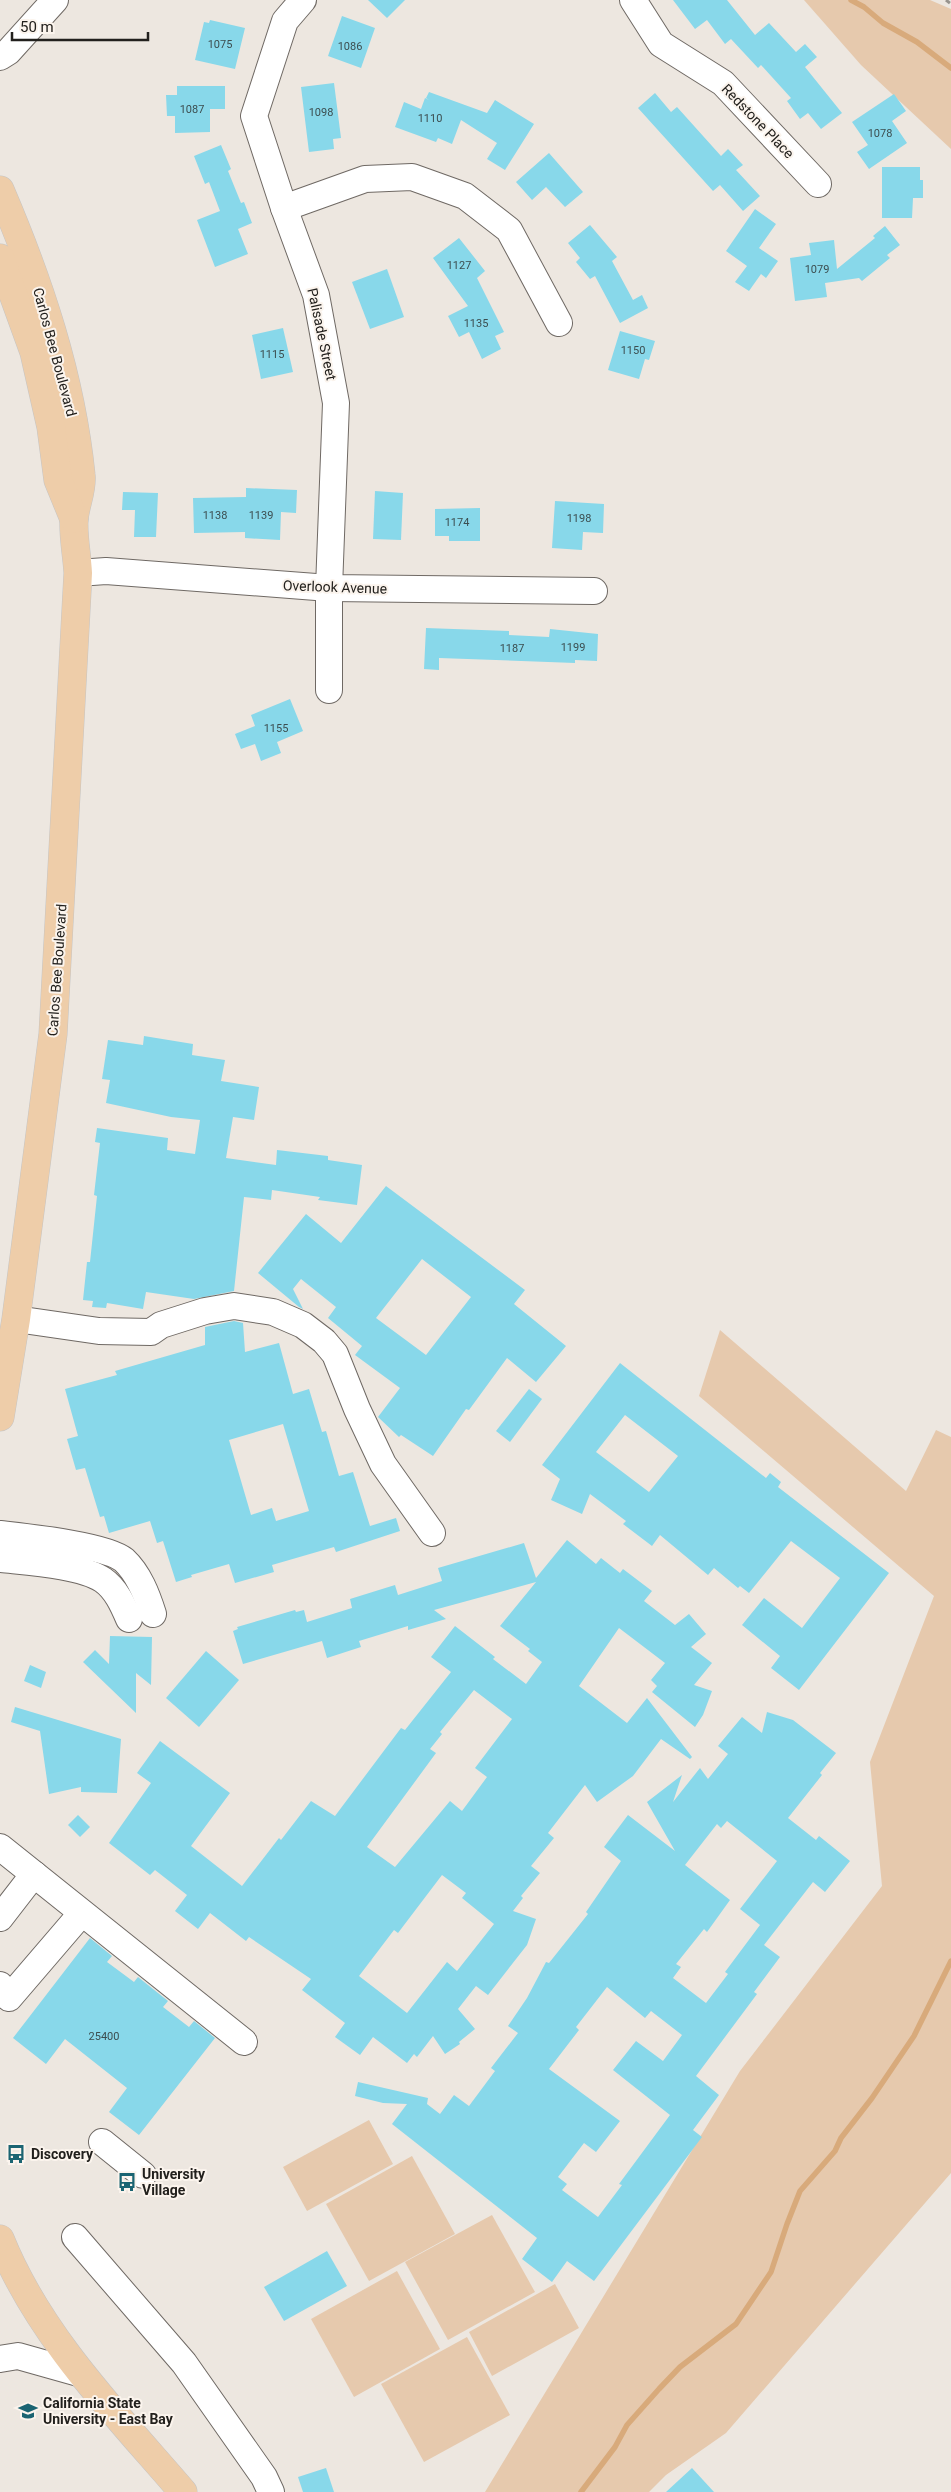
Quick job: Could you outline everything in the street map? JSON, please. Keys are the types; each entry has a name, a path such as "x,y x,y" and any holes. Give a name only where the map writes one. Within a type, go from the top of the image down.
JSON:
{"main road":[{"name":"Carlos Bee Boulevard","path":"0,190 30,259 53,332 72,412 82,477 74,519 78,573 53,1034 16,1319 0,1417"},
{"name":"Carlos Bee Boulevard","path":"0,258 34,352 51,428 58,480 74,519"},
{"path":"0,2239 6,2271 82,2374 183,2492"}],"street":[{"path":"4,55 55,0"},
{"name":"Palisade Street","path":"303,0 286,21 254,116 284,208 316,295 336,403 329,588 330,690"},
{"name":"Redstone Place","path":"633,0 661,44 723,83 818,184"},
{"path":"284,208 365,179 412,177 465,196 509,230 559,323"},
{"name":"Overlook Avenue","path":"78,573 110,571 329,588 594,591"},
{"path":"16,1319 99,1331 151,1332 161,1325 205,1311 234,1306 273,1312 303,1325 324,1341 335,1354 357,1409 383,1464 432,1532"},
{"path":"0,1534 77,1545 114,1554 122,1559 136,1575 148,1596 141,1616 95,1576 59,1567 0,1559"},
{"path":"0,1847 81,1914 244,2042"},
{"path":"0,1918 34,1874"},
{"path":"0,1985 9,1998 81,1914"},
{"path":"102,2142 143,2175"},
{"path":"74,2237 184,2363 264,2477 271,2492"},
{"path":"0,2359 18,2356 82,2374"}],"path":[{"path":"946,0 951,4"}],"shaded area":[{"path":"804,0 930,0 951,9 951,149 861,65"},
{"path":"720,1330 906,1491 936,1430 951,1437 951,2173 726,2433 666,2475 649,2492 485,2492 740,2071 882,1886 870,1762 934,1596 699,1396"},
{"path":"369,2120 393,2164 307,2211 283,2167"},
{"path":"412,2156 455,2234 369,2281 326,2204"},
{"path":"492,2215 535,2292 448,2340 405,2262"},
{"path":"397,2271 440,2349 354,2397 311,2319"},
{"path":"555,2284 579,2328 492,2376 469,2332"},
{"path":"467,2337 510,2415 424,2462 381,2384"}],"building":[{"path":"368,0 405,0 387,18"},
{"path":"673,0 727,0 755,35 769,23 796,52 805,44 817,57 805,67 842,113 821,129 808,113 800,119 787,101 791,98 761,65 758,68 731,39 725,44 707,20 695,29"},
{"path":"342,16 375,28 361,68 328,56"},
{"path":"210,20 245,28 235,69 195,60 204,22 209,23"},
{"path":"334,83 341,138 333,139 334,149 309,152 301,87"},
{"path":"177,86 225,86 225,109 210,109 210,132 175,133 175,116 167,116 166,95 177,95"},
{"path":"429,92 487,113 495,100 534,124 505,170 487,159 497,143 461,120 452,144 438,138 436,142 395,127 404,102 421,109 425,98 429,100 426,98"},
{"path":"655,93 671,112 677,107 721,156 728,149 743,165 736,170 760,196 743,211 720,185 713,191 638,108"},
{"path":"894,94 906,111 892,121 907,143 869,169 857,152 868,145 852,122"},
{"path":"221,145 231,169 228,171 241,203 244,202 252,223 238,229 248,254 215,267 197,220 220,211 209,182 205,184 194,156"},
{"path":"549,153 583,192 565,207 546,187 532,200 516,182"},
{"path":"882,167 920,167 920,180 923,180 923,198 913,198 912,218 882,218"},
{"path":"755,209 776,224 759,248 778,261 766,278 761,274 749,291 735,282 747,266 726,251"},
{"path":"590,225 617,257 612,261 633,300 642,295 648,308 620,323 595,276 590,279 576,262 580,258 568,243"},
{"path":"885,226 900,245 887,255 890,258 862,281 859,278 825,283 827,297 795,301 790,258 811,255 809,243 834,240 837,269 875,238 873,236"},
{"path":"459,238 485,271 477,278 504,332 495,336 501,349 482,359 469,332 459,337 448,316 468,306 433,258"},
{"path":"387,269 404,317 370,329 352,282"},
{"path":"283,328 293,372 261,379 252,335"},
{"path":"620,331 655,341 649,360 645,359 639,379 608,370"},
{"path":"246,488 297,490 296,513 281,512 280,540 245,538 245,532 194,533 193,498 246,497"},
{"path":"375,491 403,493 401,540 373,539"},
{"path":"123,492 158,493 156,537 134,537 135,510 122,510"},
{"path":"555,501 604,504 603,533 583,532 582,550 552,548"},
{"path":"480,508 480,541 449,541 449,536 435,536 435,509"},
{"path":"426,628 509,631 509,635 549,637 550,629 598,634 597,661 575,660 575,663 439,658 439,670 424,669"},
{"path":"290,699 303,731 277,742 281,753 261,761 255,744 241,749 235,734 255,726 251,715"},
{"path":"144,1036 193,1044 192,1055 225,1060 221,1081 259,1087 254,1120 233,1117 226,1158 276,1165 277,1150 328,1156 328,1160 362,1165 357,1205 318,1200 320,1197 272,1190 271,1200 244,1197 234,1291 194,1299 146,1292 143,1309 107,1303 106,1308 92,1307 93,1301 83,1300 87,1262 90,1262 97,1196 94,1195 100,1143 95,1142 97,1128 168,1138 167,1150 195,1154 200,1120 171,1117 106,1103 110,1080 102,1079 108,1040 143,1045"},
{"path":"386,1186 525,1290 514,1304 566,1346 536,1382 507,1358 469,1410 466,1409 433,1456 401,1435 399,1437 378,1417 400,1388 355,1355 362,1346 328,1318 336,1307 301,1279 293,1289 303,1309 258,1273 306,1214 341,1243","holes":["422,1259 471,1297 426,1355 376,1318"]},
{"path":"234,1321 243,1323 245,1352 279,1343 293,1394 309,1389 322,1432 326,1431 339,1476 353,1472 370,1526 396,1518 400,1531 336,1552 334,1547 272,1565 274,1572 235,1583 229,1564 191,1575 192,1577 176,1582 163,1541 157,1543 150,1521 109,1533 104,1516 100,1517 85,1468 76,1470 67,1439 78,1436 65,1389 117,1375 115,1371 205,1345 205,1327","holes":["283,1424 309,1511 276,1521 272,1508 251,1515 229,1440"]},
{"path":"620,1363 766,1478 770,1473 781,1482 778,1487 889,1573 799,1690 771,1668 780,1656 742,1625 764,1598 802,1628 840,1578 791,1541 749,1593 740,1586 738,1588 714,1568 708,1575 660,1535 652,1546 623,1524 626,1521 590,1494 582,1514 551,1500 560,1479 542,1465","holes":["625,1415 678,1456 649,1492 596,1452"]},
{"path":"529,1389 542,1399 510,1442 496,1431"},
{"path":"567,1540 596,1564 601,1558 620,1573 623,1569 652,1591 644,1601 675,1625 689,1614 706,1634 691,1647 712,1663 694,1685 712,1691 703,1715 695,1727 652,1692 657,1686 651,1680 665,1663 619,1628 579,1686 627,1723 647,1698 692,1757 690,1759 661,1739 633,1776 597,1802 585,1785 548,1833 554,1838 531,1866 540,1873 521,1896 523,1898 513,1911 536,1919 527,1945 488,1995 476,1986 458,2009 475,2029 459,2042 460,2044 445,2054 433,2036 417,2057 414,2054 407,2063 373,2037 360,2055 335,2037 345,2023 302,1990 311,1979 249,1937 246,1941 210,1913 198,1929 175,1911 187,1895 155,1870 150,1875 109,1843 151,1783 137,1773 160,1741 230,1793 191,1846 242,1886 279,1838 281,1840 311,1801 335,1816 401,1728 405,1730 451,1672 431,1657 455,1626 495,1657 493,1659 526,1684 542,1662 528,1651 530,1649 500,1626 536,1582 434,1610 446,1619 408,1630 408,1626 359,1641 361,1647 327,1658 322,1641 243,1664 233,1631 238,1629 237,1627 295,1610 296,1612 304,1610 307,1622 352,1608 350,1599 395,1585 398,1595 442,1581 438,1568 524,1543 536,1578","holes":["474,1690 512,1719 475,1768 487,1777 462,1811 450,1801 395,1867 367,1847 436,1753 430,1749 442,1734 440,1732","442,1875 466,1893 462,1898 494,1924 457,1971 447,1962 407,2013 359,1976 394,1930 398,1933"]},
{"path":"110,1636 152,1637 151,1685 136,1673 136,1713 83,1662 95,1650 109,1664"},
{"path":"206,1651 239,1680 199,1727 166,1698"},
{"path":"30,1665 46,1672 41,1688 24,1681"},
{"path":"15,1707 121,1739 117,1793 81,1792 81,1787 49,1794 40,1731 11,1722"},
{"path":"767,1712 793,1720 836,1753 820,1773 822,1775 788,1818 816,1840 819,1836 850,1861 825,1892 813,1882 764,1945 780,1957 754,1992 757,1994 696,2076 719,2095 693,2130 702,2137 594,2281 567,2261 552,2282 522,2259 537,2238 392,2124 407,2104 383,2103 355,2096 358,2082 428,2098 427,2104 440,2114 454,2095 469,2106 495,2071 491,2068 518,2033 508,2026 527,1998 546,1962 549,1963 588,1914 586,1912 621,1861 604,1847 628,1815 675,1851 647,1802 682,1775 673,1802 700,1768 708,1779 728,1754 718,1746 742,1717 762,1733","holes":["727,1821 777,1861 740,1909 760,1925 725,1972 728,1974 706,2003 673,1978 681,1967 676,1964 704,1929 707,1932 730,1900 685,1865 717,1824 721,1828","607,1987 645,2018 651,2011 682,2035 663,2061 636,2041 613,2070 670,2115 619,2184 622,2185 598,2217 562,2190 567,2184 558,2177 584,2143 596,2152 620,2121 549,2069 579,2030 576,2027"]},
{"path":"78,1815 90,1827 80,1837 68,1825"},
{"path":"90,1938 112,1956 107,1962 134,1982 138,1977 168,2001 163,2007 189,2027 194,2021 215,2038 139,2135 109,2112 127,2088 65,2039 46,2064 13,2038"},
{"path":"327,2251 347,2286 284,2321 264,2287"},
{"path":"326,2468 334,2492 303,2492 298,2477"},
{"path":"692,2468 714,2492 666,2492"}],"waterway":[{"path":"851,0 864,7 883,23 917,42 951,68"},
{"path":"581,2492 615,2447 627,2425 659,2389 680,2367 736,2324 771,2272 800,2191 835,2151 841,2138 872,2098 914,2036 951,1961"}],"place":[{"name":"Discovery","path":"16,2154"},
{"name":"University Village","path":"127,2182"},
{"name":"California State University - East Bay","path":"28,2411"}]}
